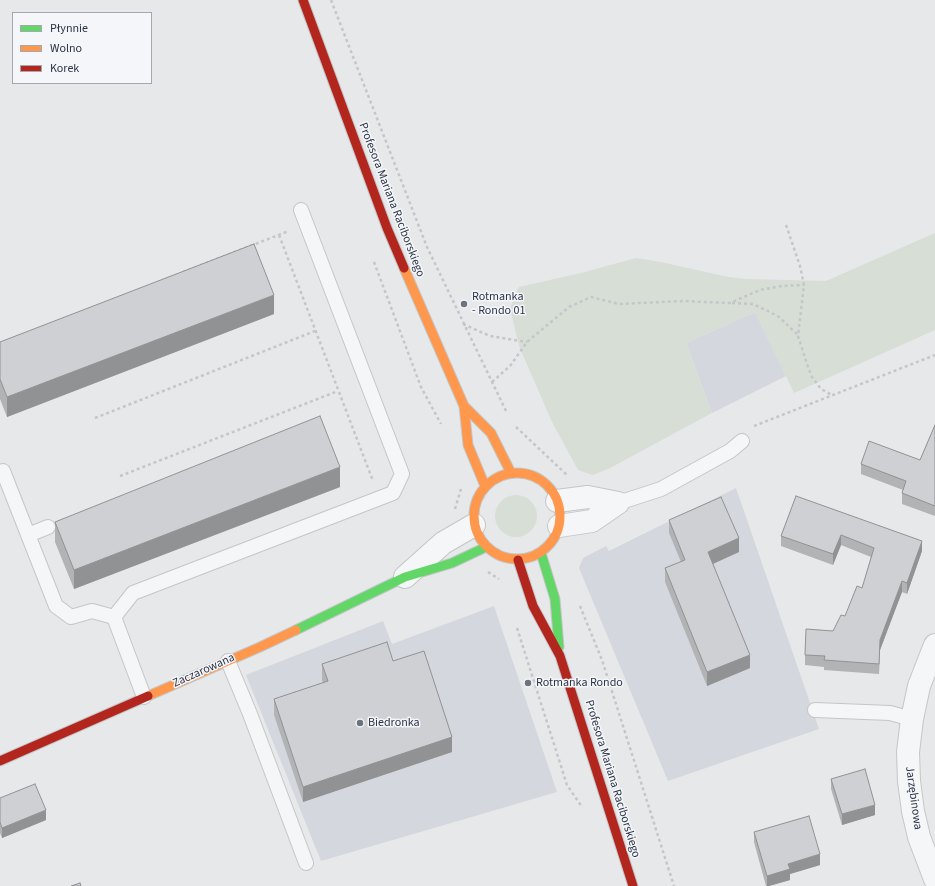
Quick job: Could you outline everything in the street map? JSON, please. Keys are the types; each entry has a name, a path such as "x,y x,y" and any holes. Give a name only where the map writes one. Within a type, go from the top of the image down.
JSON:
{"main road":[{"name":"Profesora Mariana Raciborskiego","path":"303,0 388,228 464,406 468,445 485,486"},
{"name":"Profesora Mariana Raciborskiego","path":"464,406 491,433 511,473"},
{"path":"511,473 526,473 539,479 550,488 557,501 560,514 559,526 549,545 541,552 530,558 518,560 506,559 495,555 478,537 474,525 473,511 477,497 485,486 497,477 511,473"},
{"name":"Zaczarowana","path":"0,761 260,647 405,577 452,563 486,547"},
{"name":"Profesora Mariana Raciborskiego","path":"541,552 555,599 560,656"},
{"name":"Profesora Mariana Raciborskiego","path":"518,560 533,606 560,656 633,886"}],"street":[{"path":"557,501 588,497 618,502"},
{"path":"559,526 592,521 618,502"},
{"name":"Zaczarowana","path":"405,577 443,543 474,525"},
{"name":"Jarzębinowa","path":"935,645 919,686 912,719 908,752 909,782 913,811 919,838 935,879"}],"lane":[{"path":"114,617 133,593 393,493 402,474 301,210"},
{"path":"618,502 662,489 730,451 742,441"},
{"path":"3,471 56,606 71,617 92,611 114,617"},
{"path":"28,535 48,527"},
{"path":"114,617 144,697"},
{"path":"228,661 250,714 306,863"},
{"path":"815,710 890,713 912,719"}],"path":[{"path":"331,0 427,247 508,416"},
{"path":"176,274 306,224"},
{"path":"786,225 800,266 804,285 798,336 812,377 821,388 832,396"},
{"path":"279,235 375,488"},
{"path":"730,303 760,290 782,286 804,285"},
{"path":"492,382 510,366 527,342 569,307 591,297 619,304 683,301 753,304 779,317 798,336"},
{"path":"463,324 490,336 527,342"},
{"path":"95,418 316,331"},
{"path":"748,428 935,355"},
{"path":"120,476 338,391"},
{"path":"511,423 573,481 587,488 588,497"},
{"path":"483,568 501,581"},
{"path":"578,600 602,660 674,886"},
{"path":"516,628 567,784 585,811"}],"shaded area":[{"path":"935,233 935,330 794,393 755,312 686,343 712,413 610,468 593,475 578,470 552,422 519,346 510,308 519,287 581,273 636,258 728,277 746,279 826,281"},
{"path":"755,312 786,376 712,413 686,343"},
{"path":"736,488 819,729 668,781 579,568 583,558 606,546 609,551"},
{"path":"512,495 520,495 528,498 534,504 537,516 534,528 528,534 520,537 512,537 504,534 498,528 495,520 495,512 498,504 504,498"},
{"path":"494,606 557,792 321,861 246,675 383,621 392,644"}],"building":[{"path":"254,244 274,295 7,397 0,379 0,342"},
{"path":"320,416 340,467 74,570 55,522"},
{"path":"935,425 935,506 902,493 906,481 861,464 869,441 920,460"},
{"path":"796,496 922,541 907,583 902,581 880,640 879,664 824,660 825,656 805,655 806,629 833,631 841,615 845,616 857,586 862,588 874,548 841,535 833,554 781,536"},
{"path":"721,497 739,538 708,552 750,655 707,672 665,568 685,560 669,520"},
{"name":"Biedronka","path":"387,642 393,661 424,651 452,737 303,787 274,699 328,681 322,664"},
{"path":"865,769 875,805 842,814 831,779"},
{"path":"35,784 46,810 2,828 0,822 0,798"},
{"path":"809,816 820,854 788,864 790,869 767,876 754,832"},
{"path":"80,883 81,886 71,886"}],"traffic: fast":[{"path":"296,630 405,577 452,563 486,547"},
{"path":"541,553 555,599 559,647"}],"traffic: slow":[{"path":"404,268 464,406 468,445 485,486"},
{"path":"464,406 491,433 511,473"},
{"path":"509,473 525,473 534,476 548,485 557,499 560,508 560,516 560,524 557,533 548,547 534,556 525,559 509,559 493,552 486,547 481,540 474,524 474,508 481,492 486,485 493,480 509,473"},
{"path":"148,696 296,630"}],"traffic: jam":[{"path":"303,0 387,228 404,268"},
{"path":"518,560 533,606 560,656 633,886"},
{"path":"0,761 148,696"}],"place":[{"name":"Rotmanka - Rondo 01","path":"464,304"},
{"name":"Rotmanka Rondo","path":"528,683"},
{"name":"Biedronka","path":"360,723"}]}
